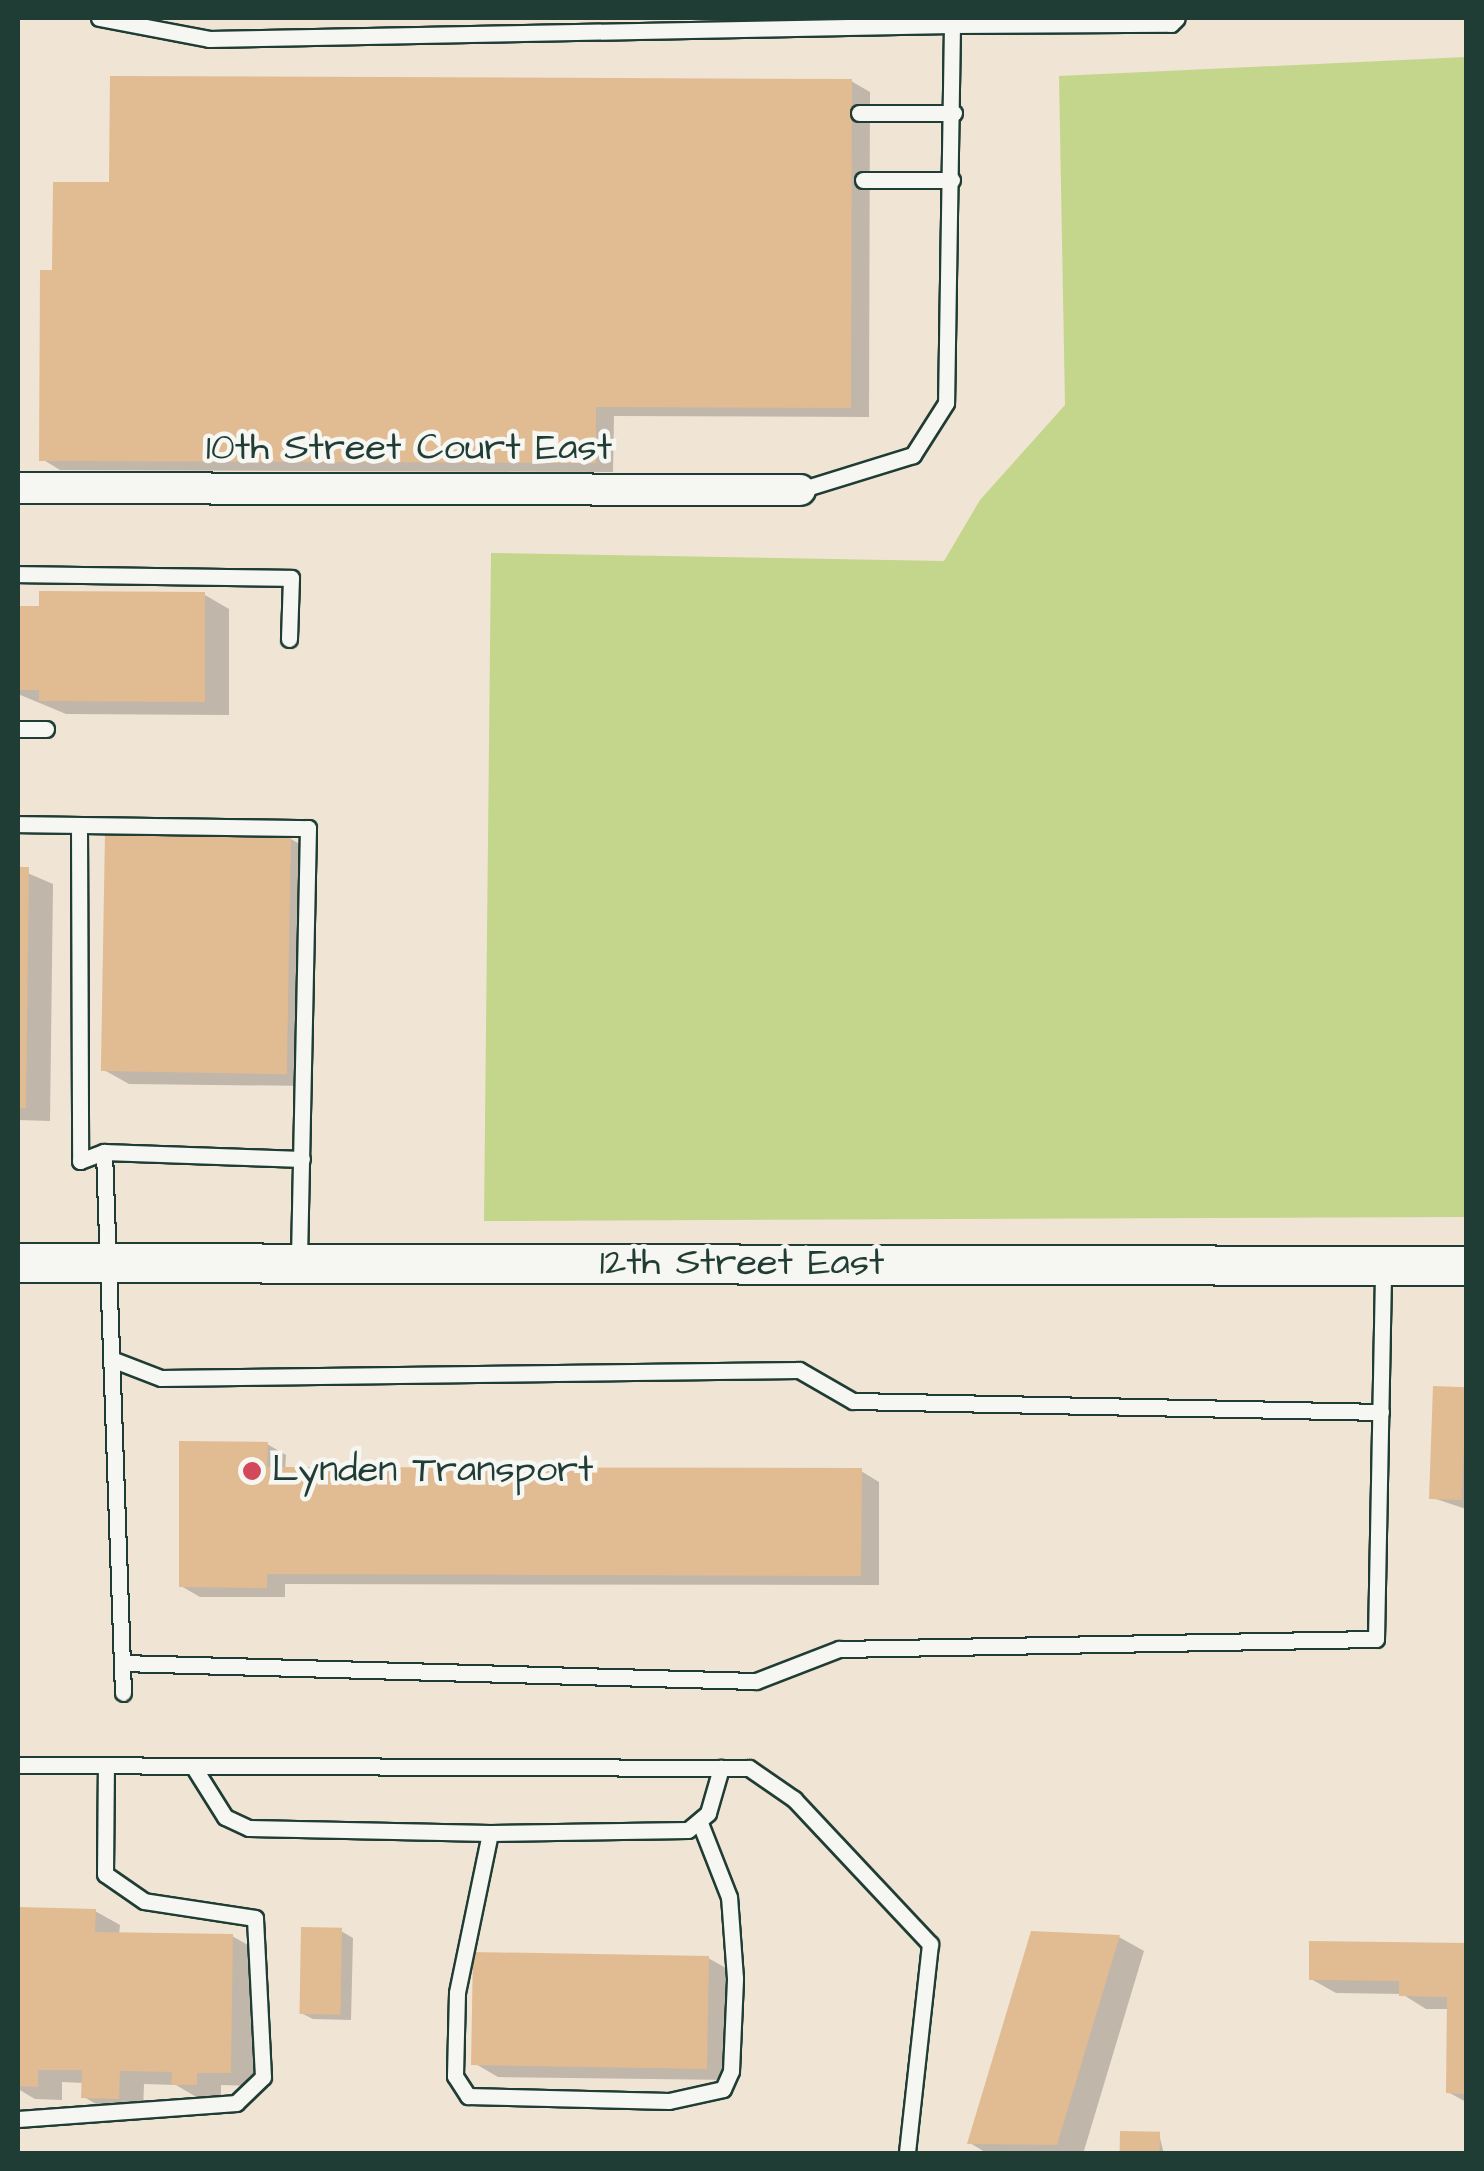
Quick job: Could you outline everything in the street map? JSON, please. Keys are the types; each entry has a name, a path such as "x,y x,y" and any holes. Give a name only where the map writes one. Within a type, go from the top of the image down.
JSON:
{"street":[{"name":"10th Street Court East","path":"18,488 800,490"},
{"name":"12th Street East","path":"18,1263 1466,1266"}],"lane":[{"path":"99,18 209,39 952,21 1171,24 1177,18"},
{"path":"800,490 914,455 946,403 954,113 952,21"},
{"path":"859,113 954,113"},
{"path":"863,180 952,180"},
{"path":"18,574 291,578 290,640"},
{"path":"18,730 46,729"},
{"path":"18,824 308,828 299,1263"},
{"path":"79,826 80,1161 104,1152 302,1159"},
{"path":"104,1152 104,1264 114,1360 123,1693"},
{"path":"122,1663 756,1681 839,1649 1376,1638 1383,1266"},
{"path":"114,1360 161,1378 799,1370 852,1401 1380,1412"},
{"path":"18,1765 750,1768 794,1799 930,1944 907,2154"},
{"path":"18,2118 236,2103 263,2077 255,1918 144,1901 105,1874 106,1765"},
{"path":"194,1766 225,1817 250,1828 649,1833 700,1823"},
{"path":"490,1833 456,1994 455,2076 468,2096 669,2101 723,2089 730,2071 735,1978 729,1897 700,1823 721,1768"}],"green space":[{"path":"1466,57 1466,1217 484,1221 491,553 944,561 980,500 1065,405 1059,76"}],"building":[{"path":"110,76 852,79 851,408 596,407 596,463 39,461 40,270 52,270 53,182 109,182"},
{"path":"39,591 205,592 205,702 39,701 39,690 18,690 18,606 39,606"},
{"path":"105,834 291,837 287,1074 101,1071"},
{"path":"18,867 29,867 26,1108 18,1108"},
{"path":"1433,1386 1466,1387 1462,1500 1429,1499"},
{"path":"179,1441 268,1442 267,1467 862,1468 861,1576 267,1574 267,1588 179,1587"},
{"path":"18,1907 96,1909 95,1932 233,1934 231,2073 197,2073 197,2085 171,2085 172,2072 120,2071 119,2099 81,2098 82,2070 38,2070 38,2087 18,2086"},
{"path":"301,1927 342,1928 340,2015 299,2014"},
{"path":"1031,1931 1120,1935 1057,2145 967,2144"},
{"path":"1309,1941 1466,1943 1466,2094 1446,2093 1447,1997 1399,1996 1399,1981 1309,1980"},
{"path":"473,1952 709,1956 707,2069 471,2065"},
{"path":"1120,2131 1160,2132 1160,2153 1120,2152"}],"place":[{"name":"Lynden Transport","path":"252,1471"}]}
